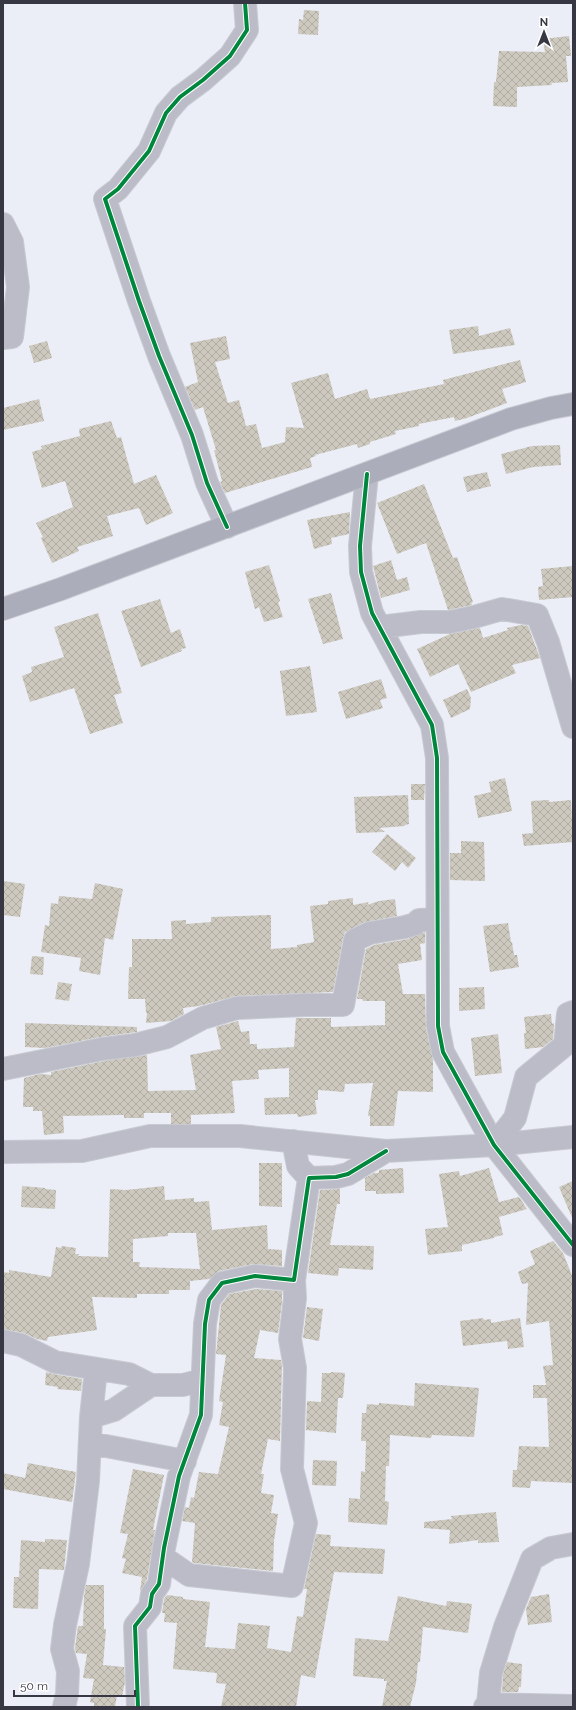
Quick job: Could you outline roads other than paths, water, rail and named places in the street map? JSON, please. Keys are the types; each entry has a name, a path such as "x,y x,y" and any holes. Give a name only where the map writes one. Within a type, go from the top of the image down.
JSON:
{"main road":[{"path":"3,609 227,527 511,420 551,408 573,404"}],"street":[{"path":"227,527 207,483 192,435 141,308 105,199 118,189 149,151 166,113 180,97 203,80 230,56 247,30 247,5"},
{"path":"3,224 12,242 18,287 12,337 3,338"},
{"path":"367,474 360,546 361,572 372,613 432,725 437,758 438,1026 443,1052 494,1144 573,1245"},
{"path":"380,627 421,622 450,622 502,609 537,615 548,642 573,727"},
{"path":"3,1069 102,1049 135,1045 167,1037 204,1018 237,1008 304,1004 343,1005 355,940 370,933 415,924 419,920 438,918"},
{"path":"494,1144 515,1118 526,1077 565,1045 568,1014 573,1012"},
{"path":"3,1152 82,1151 150,1136 240,1136 386,1151 573,1137"},
{"path":"293,1141 298,1166 309,1178 336,1177 348,1174 386,1151"},
{"path":"163,1557 189,1575 292,1586 306,1523 292,1469 295,1368 290,1339 295,1298 294,1280 309,1178"},
{"path":"138,1707 135,1626 150,1607 152,1594 159,1584 179,1476 201,1415 205,1324 209,1300 222,1283 255,1276 294,1280"},
{"path":"3,1341 21,1345 55,1362 129,1374 151,1385 183,1385 202,1380"},
{"path":"64,1707 67,1694 68,1671 62,1649 65,1625 78,1564 88,1481 91,1417 96,1369"},
{"path":"91,1417 114,1410 151,1385"},
{"path":"90,1444 185,1461"},
{"path":"573,1544 551,1548 532,1559 505,1627 492,1673 487,1706 573,1706"}]}
